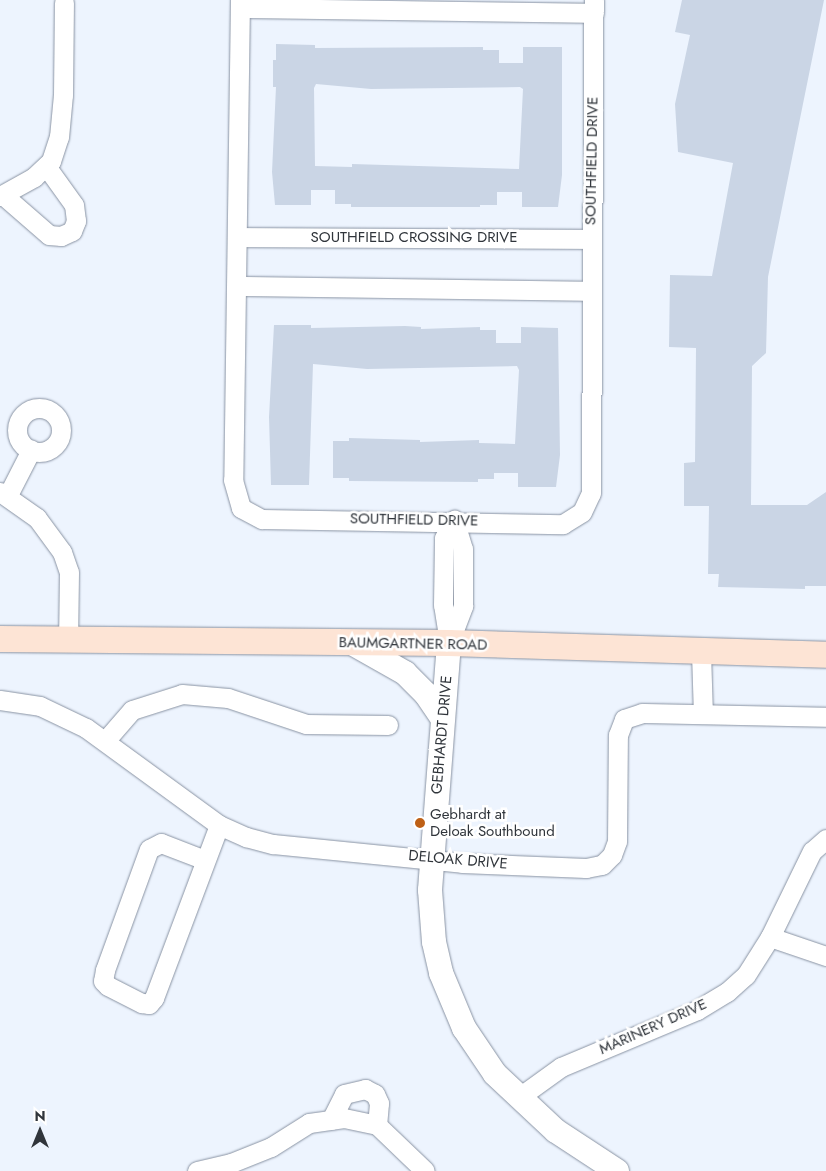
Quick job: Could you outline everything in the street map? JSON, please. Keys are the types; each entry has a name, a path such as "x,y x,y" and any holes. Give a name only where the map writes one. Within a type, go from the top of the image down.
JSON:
{"main road":[{"name":"BAUMGARTNER ROAD","path":"0,639 449,644 826,655"}],"street":[{"path":"46,166 74,205 76,221 72,232 61,236 49,235 2,195 34,177 51,161 61,120 63,1"},
{"path":"240,4 594,6"},
{"name":"SOUTHFIELD DRIVE","path":"240,4 233,480 240,508 250,516 262,519 454,520 563,524 574,519 588,504 591,493 594,6"},
{"name":"SOUTHFIELD CROSSING DRIVE","path":"237,237 592,239"},
{"path":"237,286 592,291"},
{"path":"31,450 4,493 37,518 62,552 69,572 68,640"},
{"path":"449,644 463,606 463,549 454,520"},
{"path":"352,643 405,673 426,694 443,719"},
{"name":"GEBHARDT DRIVE","path":"449,644 431,860 434,942 447,990 478,1052 518,1098 563,1136 616,1171"},
{"path":"701,652 703,714"},
{"path":"105,741 132,710 182,694 228,698 306,724 388,725"},
{"name":"DELOAK DRIVE","path":"0,700 40,706 86,728 219,825 246,837 273,844 431,860 568,867 602,865 612,855 617,841 618,735 624,719 642,713 826,717"},
{"path":"205,860 161,843 149,849 105,970 103,981 108,986 142,1003 149,1004 154,998 219,825"},
{"path":"826,839 812,850 770,937 826,956"},
{"name":"MARINERY DRIVE","path":"518,1098 561,1067 697,1010 727,992 746,975 770,937"},
{"path":"331,1120 344,1094 365,1090 375,1094 379,1103 377,1125"},
{"path":"197,1171 231,1163 271,1147 309,1123 344,1118 377,1125 425,1171"}],"building":[{"path":"682,0 824,0 768,277 766,353 752,366 751,505 807,505 826,492 826,586 805,586 805,589 718,587 719,574 708,574 709,506 684,506 684,463 695,462 696,348 669,347 670,275 712,276 733,163 678,152 675,104 690,35 675,32"},
{"path":"276,44 315,45 315,48 483,47 483,50 499,50 499,63 523,63 523,47 562,47 562,175 558,207 522,207 522,192 497,192 497,205 480,205 480,207 351,207 351,204 335,204 335,190 311,190 311,205 275,205 272,172 276,87 273,87 273,60 276,60","holes":["316,84 371,89 520,87 523,89 519,169 352,164 352,167 315,166 314,88"]},
{"path":"274,325 311,325 311,328 405,326 421,327 421,329 480,327 480,330 496,330 496,343 521,343 521,327 558,328 560,455 556,487 518,487 518,473 494,473 494,479 478,479 478,482 349,481 349,478 333,478 333,441 349,441 349,438 420,440 420,442 479,440 479,443 515,444 519,370 517,366 367,369 313,364 309,485 271,485 269,417"}],"place":[{"name":"Gebhardt at Deloak Southbound","path":"420,823"}]}
